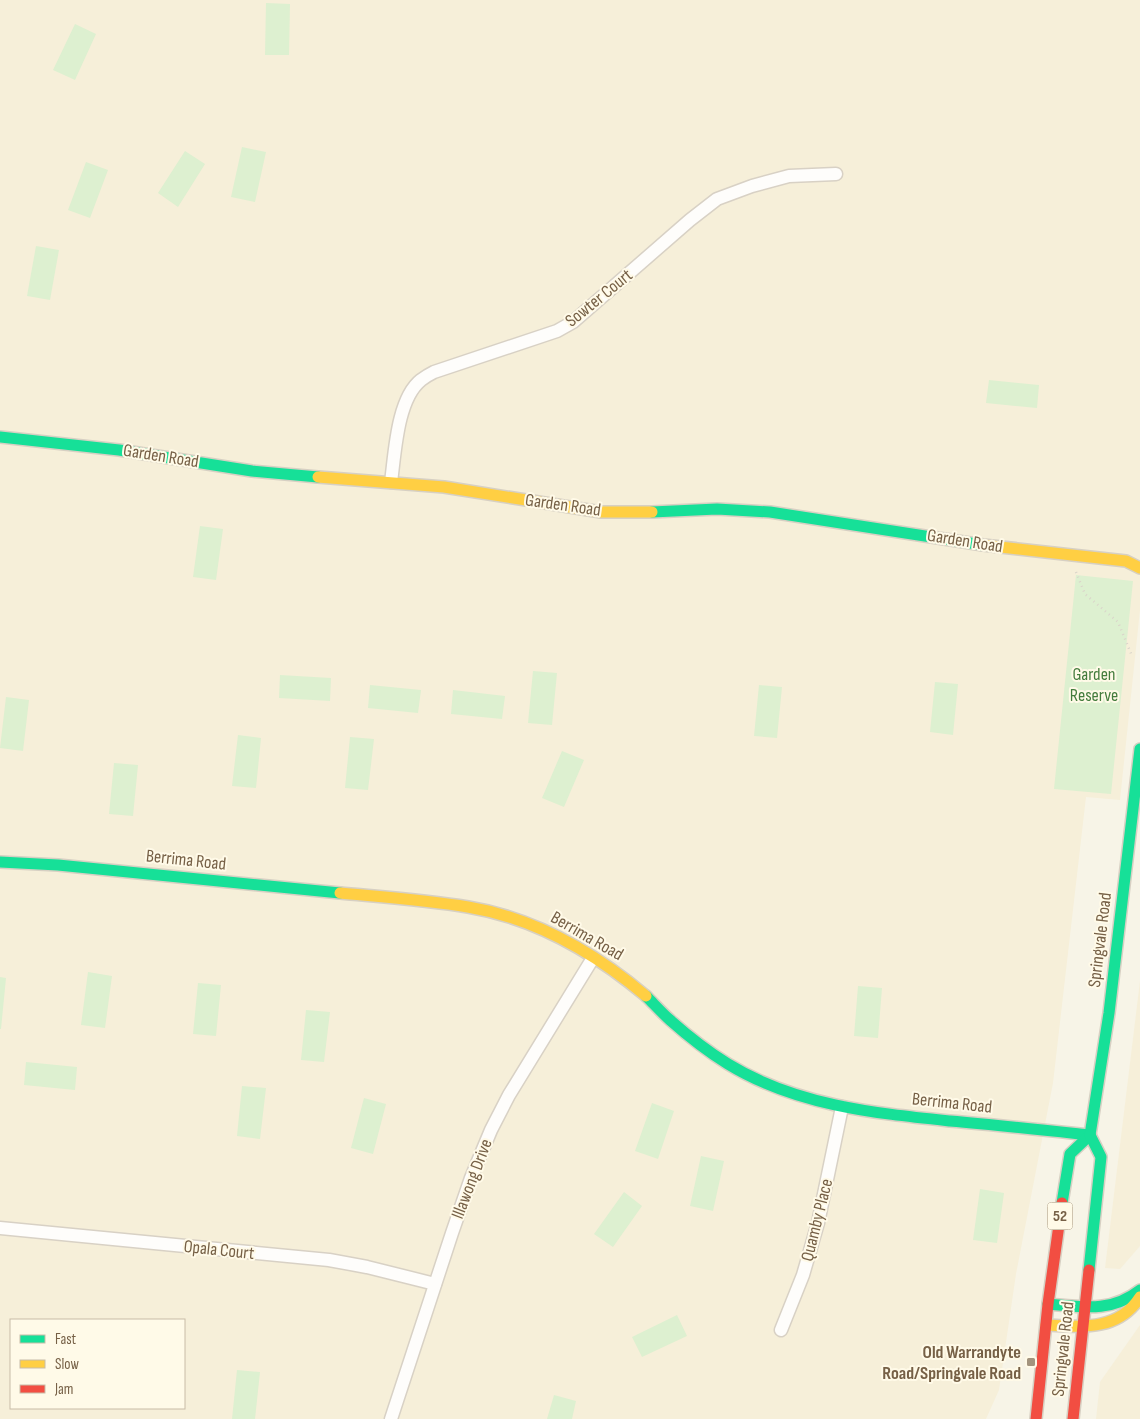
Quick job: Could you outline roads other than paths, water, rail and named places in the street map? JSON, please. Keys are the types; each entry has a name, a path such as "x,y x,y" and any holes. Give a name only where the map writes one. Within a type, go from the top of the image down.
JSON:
{"street":[{"name":"Sowter Court","path":"391,482 406,400 420,380 434,372 556,332 573,322 690,220 717,199 752,186 789,176 836,174"},
{"name":"Garden Road","path":"0,437 119,450 252,471 444,487 601,512 626,513 717,509 770,512 970,543 1126,561 1140,568"},
{"name":"Garden Road","path":"1126,561 1140,556"},
{"name":"Springvale Road","path":"1073,1419 1101,1157 1090,1136 1109,1013 1140,749"},
{"name":"Berrima Road","path":"0,862 78,867 307,889 469,907 503,915 535,926 567,941 622,976 699,1044 728,1064 765,1083 810,1099 842,1107 896,1115 1090,1136"},
{"name":"Illawong Drive","path":"392,1419 471,1178 491,1130 509,1095 593,958"},
{"name":"Quamby Place","path":"781,1330 803,1275 818,1223 842,1107"},
{"name":"Springvale Road","path":"1036,1419 1048,1304 1070,1154 1090,1136"},
{"name":"Opala Court","path":"0,1228 328,1260 367,1267 435,1284"},
{"path":"1048,1304 1085,1307 1115,1304 1124,1301 1140,1290"},
{"path":"1046,1325 1083,1327 1112,1322 1133,1310 1140,1297"}],"place":[{"name":"Old Warrandyte Road/Springvale Road","path":"1031,1362"}],"park label":[{"name":"Garden Reserve","path":"1094,684"}]}
